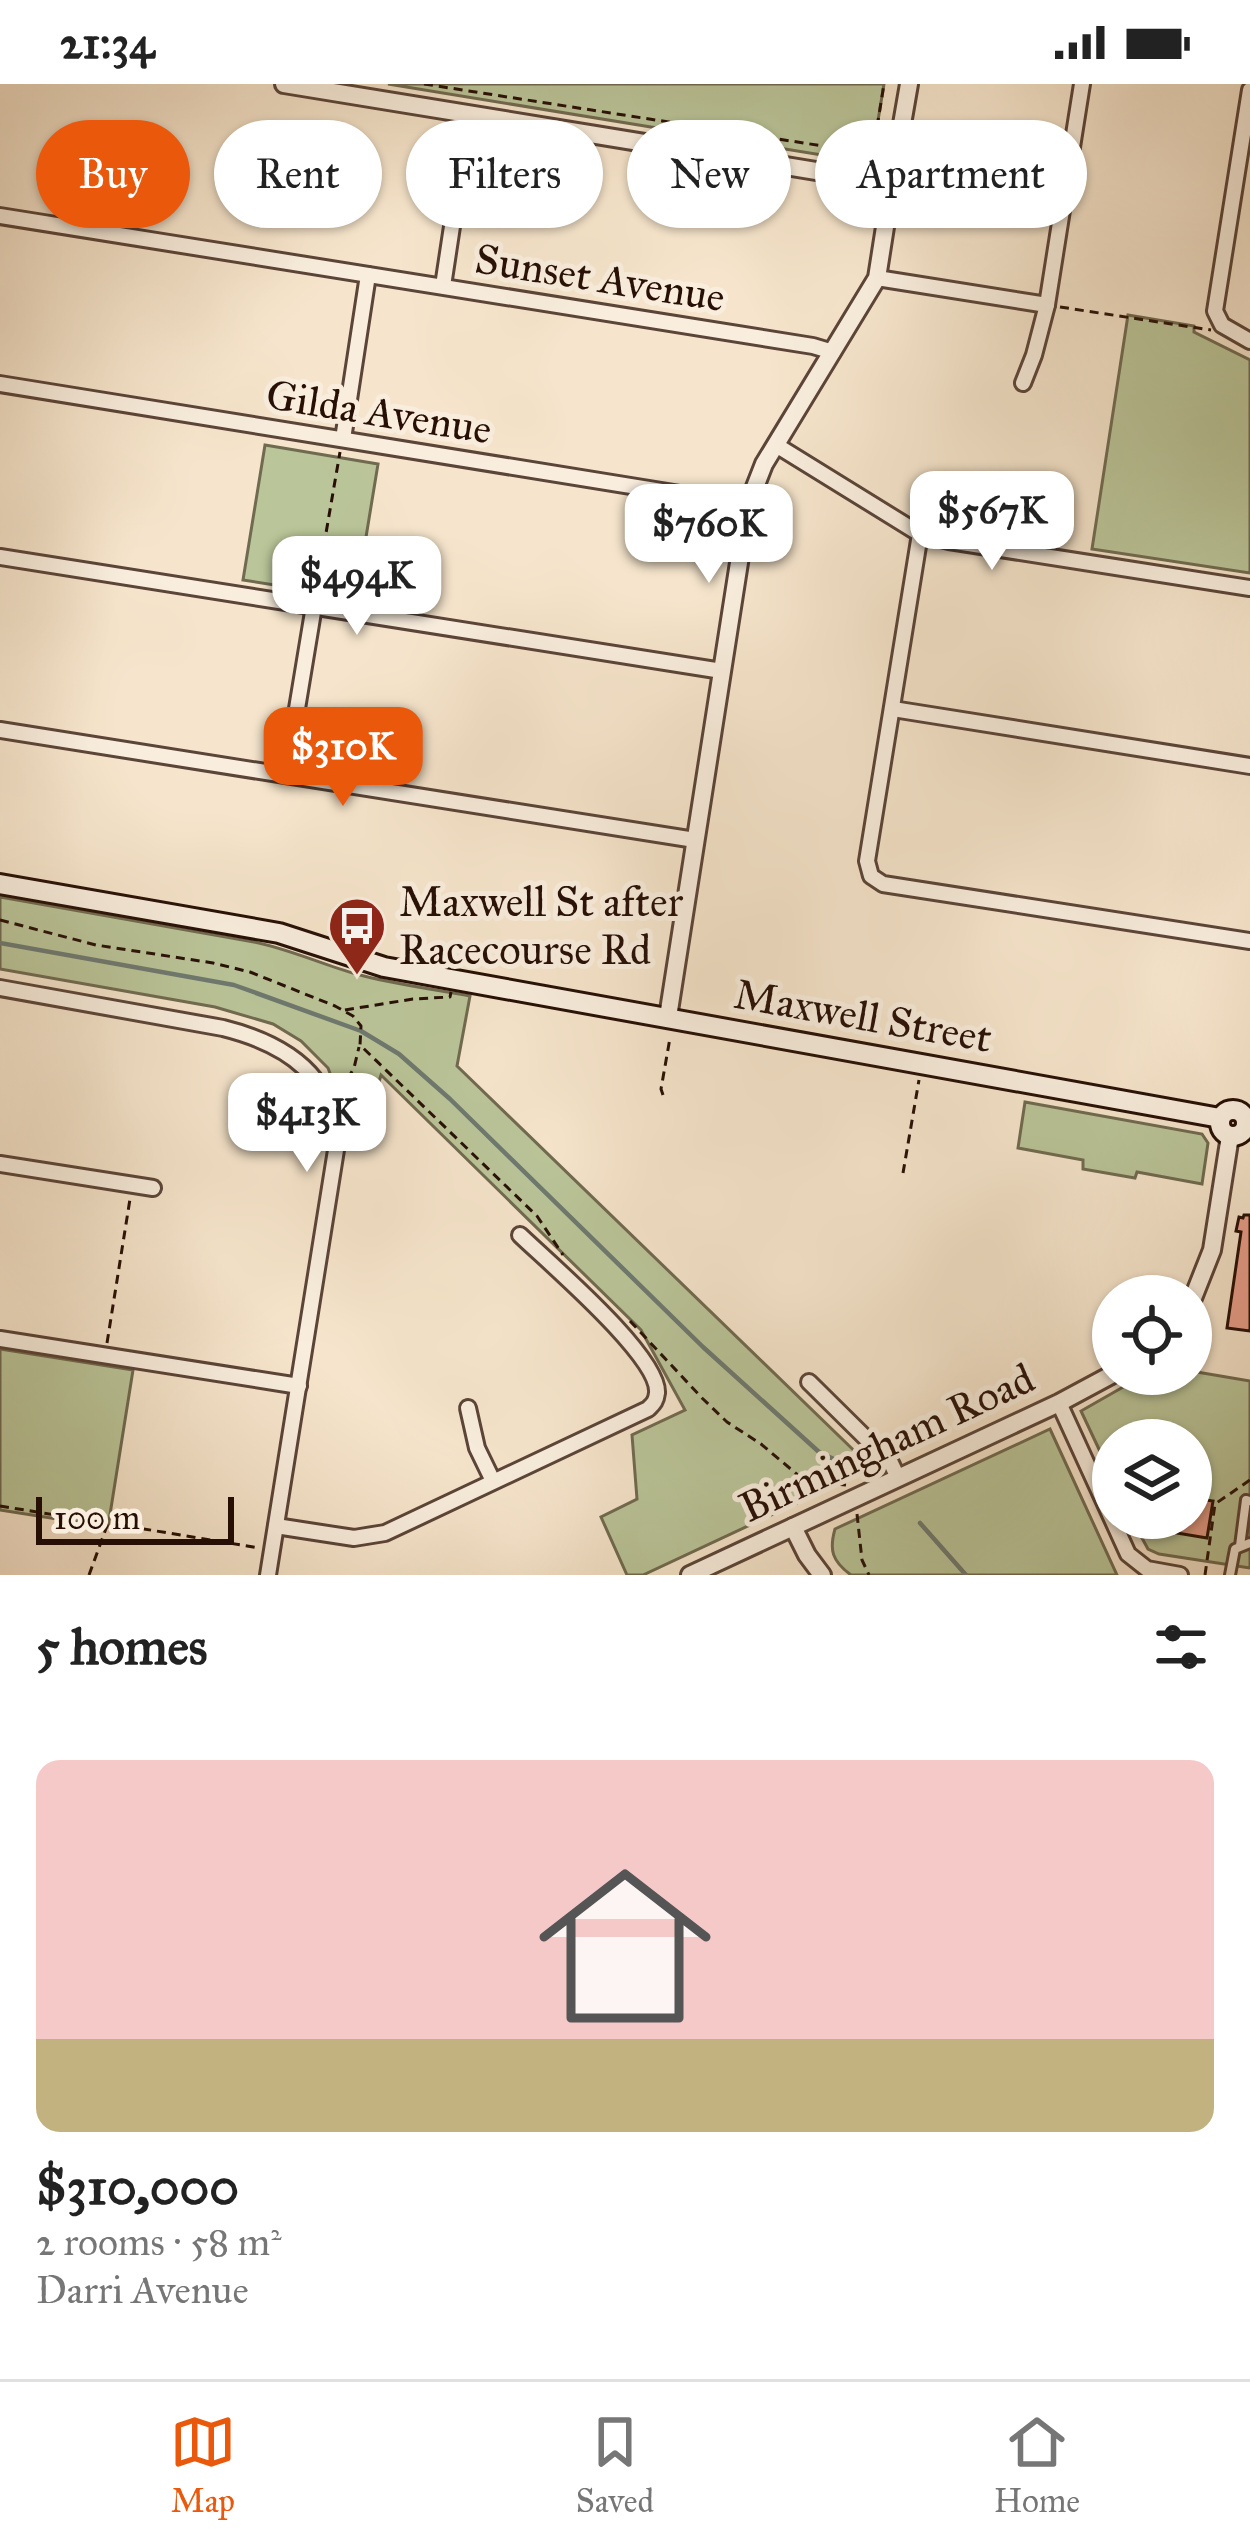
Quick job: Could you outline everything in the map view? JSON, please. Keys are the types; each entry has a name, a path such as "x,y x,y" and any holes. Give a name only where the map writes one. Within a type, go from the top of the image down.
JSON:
{"main road":[{"name":"Maxwell Street","path":"0,884 279,933 369,963 669,1026 1237,1126"}],"street":[{"path":"284,84 815,176"},
{"path":"903,120 909,84"},
{"path":"1022,383 1047,305 1082,84"},
{"path":"1250,90 1215,306 1217,321 1250,341"},
{"path":"443,286 470,113"},
{"name":"Sunset Avenue","path":"0,216 833,352"},
{"path":"669,1026 748,505 758,475 877,278 880,228"},
{"path":"343,439 368,275"},
{"path":"877,278 1047,305"},
{"name":"Gilda Avenue","path":"0,384 748,505"},
{"path":"776,445 920,534 1250,589"},
{"path":"920,534 868,872 883,884 1250,941"},
{"path":"0,556 722,671"},
{"path":"286,775 314,606"},
{"path":"893,709 1250,766"},
{"path":"0,730 695,840"},
{"path":"0,988 253,1036 300,1061 329,1103 336,1150 268,1575"},
{"path":"1202,1275 1212,1250 1237,1126"},
{"path":"0,1164 153,1188"},
{"path":"276,1526 344,1537 385,1533 648,1409 656,1397 656,1384 633,1345 520,1235"},
{"path":"0,1339 299,1386"},
{"path":"809,1382 891,1463 898,1478"},
{"name":"Birmingham Road","path":"689,1575 1092,1385"},
{"path":"1059,1403 1128,1554 1147,1570 1180,1575"},
{"path":"467,1408 477,1448 493,1481"},
{"path":"793,1527 822,1575"}],"lane":[{"path":"1230,1575 1235,1549 1245,1545 1246,1500 1250,1501"}],"path":[{"path":"424,84 868,153 873,152 884,84"},
{"path":"1047,305 1227,329"},
{"path":"314,606 343,439"},
{"path":"0,920 96,945 250,972 353,1016 361,1026 360,1045 347,1083 329,1103"},
{"path":"342,1010 450,997 453,979"},
{"path":"663,1095 669,1026"},
{"path":"360,1045 537,1216 565,1257"},
{"path":"903,1173 919,1080"},
{"path":"105,1355 132,1185"},
{"path":"630,1321 727,1422 799,1476 846,1485"},
{"path":"1205,1575 1216,1504 1250,1480"},
{"path":"0,1505 272,1550"},
{"path":"859,1513 862,1560 869,1575"},
{"path":"89,1575 108,1523"}],"green space":[{"path":"388,84 884,84 878,120 815,120 815,154 791,150 791,120 627,123"},
{"path":"1128,315 1194,326 1194,332 1250,360 1250,573 1092,549"},
{"path":"265,445 378,464 356,598 243,580"},
{"path":"0,897 254,942 370,978 470,996 457,1066 872,1468 643,1575 627,1575 601,1517 637,1499 632,1435 685,1410 641,1330 381,1075 369,1116 345,1112 328,1068 301,1041 273,1024 215,1007 0,969"},
{"path":"1025,1102 1202,1134 1208,1143 1202,1184 1137,1172 1135,1178 1083,1169 1083,1160 1018,1148"},
{"path":"0,1349 133,1370 108,1527 0,1510"},
{"path":"1212,1375 1250,1381 1250,1568 1159,1554 1148,1549 1143,1539 1212,1539 1212,1419 1092,1419 1092,1434 1081,1411 1109,1395 1212,1395"},
{"path":"1050,1429 1092,1521 1092,1539 1100,1539 1117,1575 851,1575 832,1549 835,1529"}],"building":[{"path":"1244,1215 1250,1215 1250,1331 1227,1328 1241,1232 1236,1231"}],"waterway":[{"path":"0,943 234,985 361,1031 399,1054 819,1452 863,1473"},
{"path":"920,1523 966,1575"}],"place":[{"name":"Maxwell St after Racecourse Rd","path":"357,977"}]}
